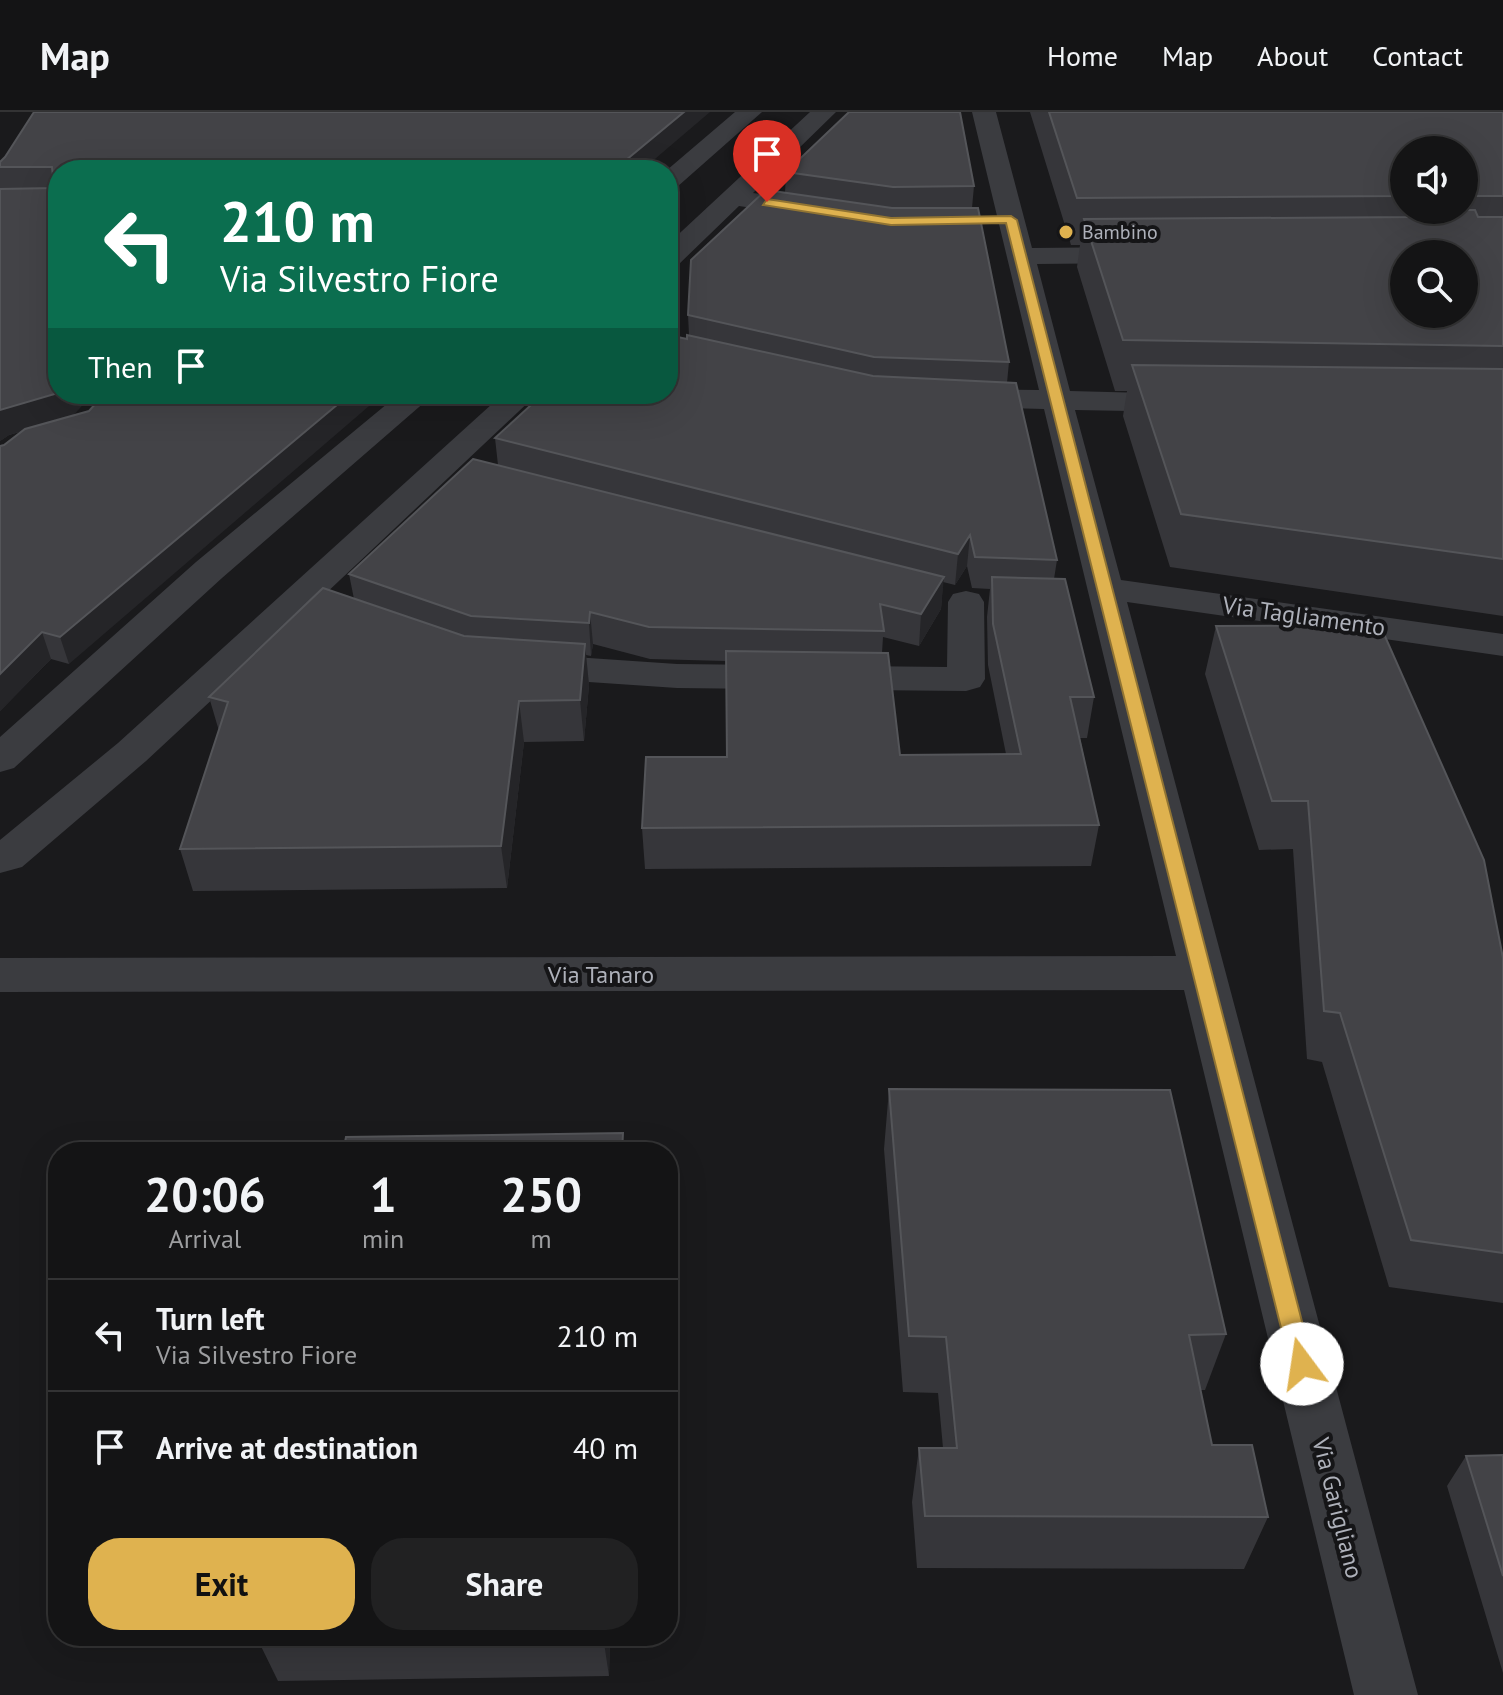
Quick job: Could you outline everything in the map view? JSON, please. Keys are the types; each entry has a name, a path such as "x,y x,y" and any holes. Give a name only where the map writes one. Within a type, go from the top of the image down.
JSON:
{"street":[{"path":"678,173 750,112"},
{"path":"678,250 824,112"},
{"name":"Via Garigliano","path":"984,112 1004,232 1050,401 1096,600 1202,973 1386,1695"},
{"path":"736,198 845,214"},
{"path":"1004,232 1160,255"},
{"path":"934,396 1216,404"},
{"path":"0,759 209,570 406,404"},
{"path":"0,858 7,857 132,752 297,600 457,471 513,404"},
{"path":"297,600 398,636"},
{"path":"502,664 677,676 966,679 966,600"},
{"name":"Via Tagliamento","path":"1096,600 1503,645"},
{"name":"Via Tanaro","path":"0,975 1202,973"}],"building":[{"path":"34,112 684,112 626,160 48,160 48,167 0,167"},
{"path":"849,112 960,112 974,186 893,187 786,172"},
{"path":"1049,112 1503,112 1503,196 1478,196 1478,136 1390,136 1390,196 1077,198"},
{"path":"48,188 48,396 0,410 0,189"},
{"path":"766,190 892,208 978,208 1009,362 874,357 688,315 691,260"},
{"path":"1390,217 1390,224 1478,224 1478,217 1503,217 1503,346 1123,340 1084,219"},
{"path":"687,335 873,376 1016,383 1057,560 975,557 970,535 958,554 495,438 532,404 678,404 678,337 687,339"},
{"path":"1132,365 1503,369 1503,559 1181,514"},
{"path":"95,404 338,404 60,637 42,632 0,674 0,446 25,429 89,411"},
{"path":"473,459 944,577 921,614 880,604 884,631 649,627 590,612 589,623 471,616 349,574"},
{"path":"992,577 1065,579 1094,697 1070,697 1099,825 642,828 646,757 727,757 726,651 888,653 900,755 1021,754 993,624"},
{"path":"323,588 464,636 585,644 580,700 519,701 501,846 180,849 228,702 209,697"},
{"path":"1380,625 1484,860 1503,958 1503,1253 1411,1240 1340,1013 1324,1011 1308,801 1272,801 1216,626"},
{"path":"889,1089 1170,1090 1226,1334 1189,1335 1212,1445 1252,1445 1268,1517 925,1516 919,1448 957,1448 946,1337 909,1336"},
{"path":"623,1133 623,1142 345,1142 346,1137"},
{"path":"1503,1455 1503,1576 1466,1456"}],"place":[{"name":"Bambino","path":"1066,232"}],"route":[{"path":"767,202 891,221 1011,220 1302,1364"}]}
